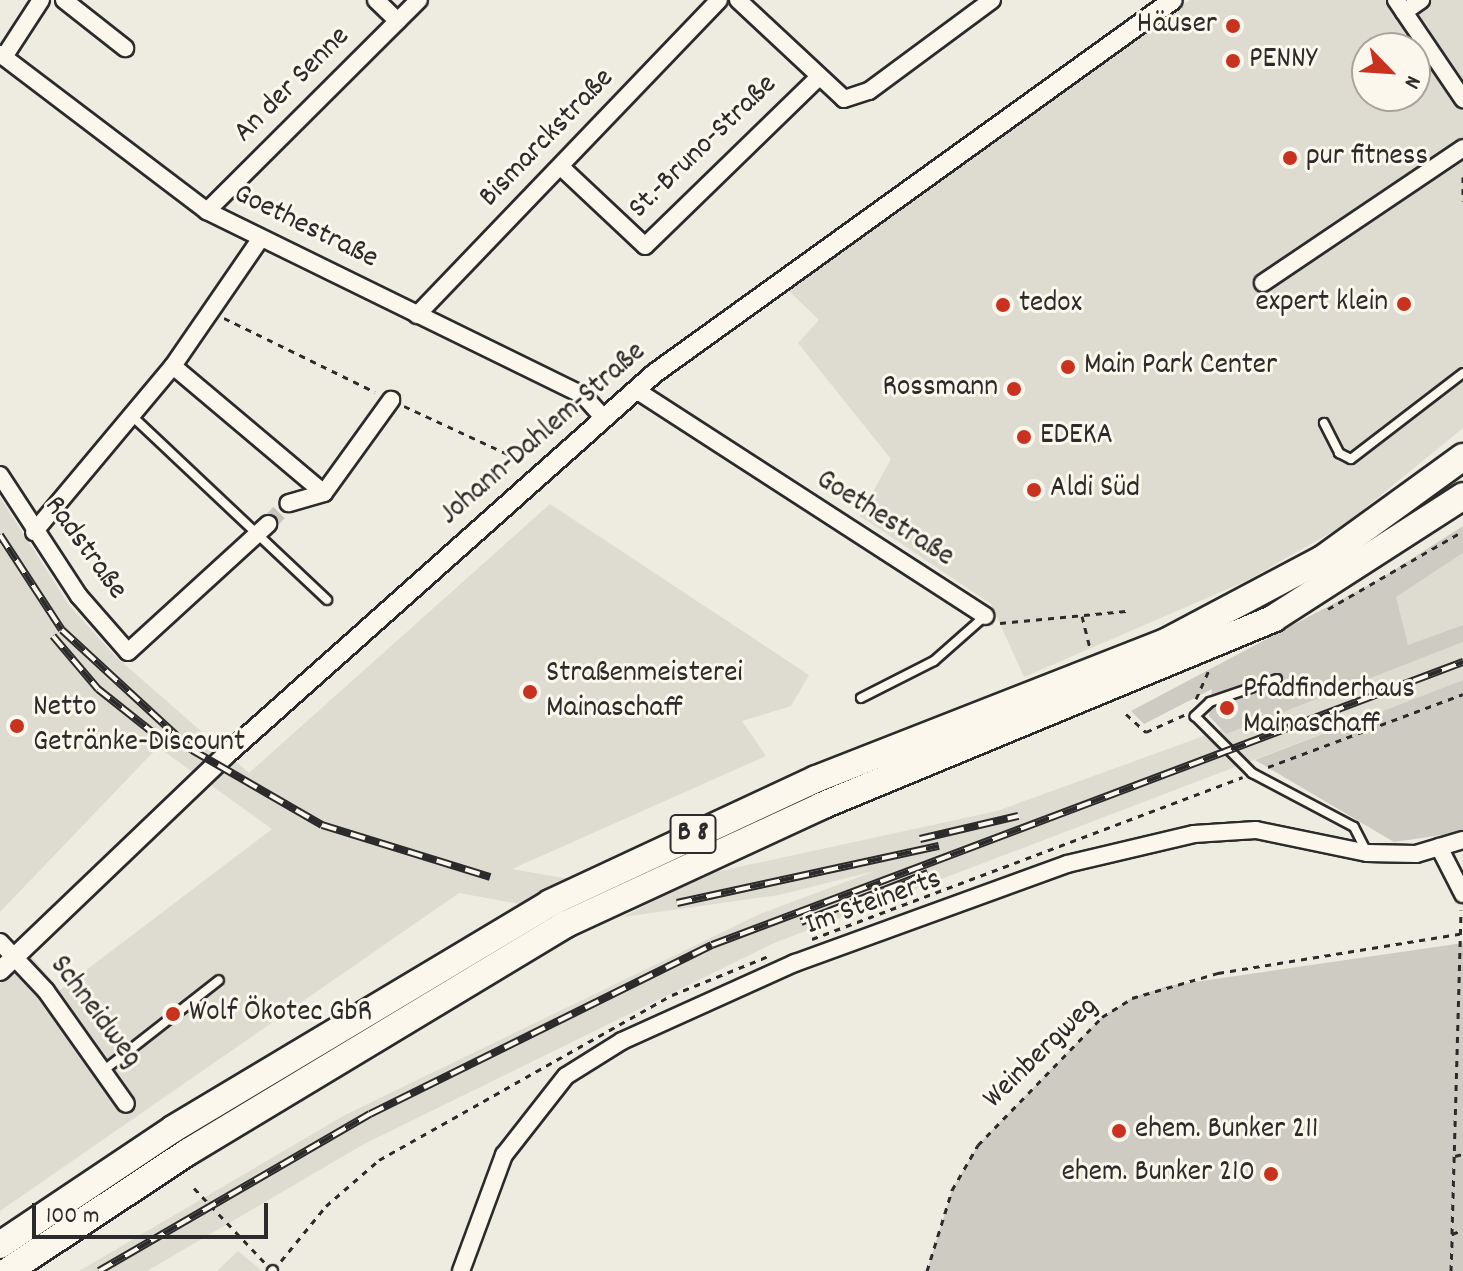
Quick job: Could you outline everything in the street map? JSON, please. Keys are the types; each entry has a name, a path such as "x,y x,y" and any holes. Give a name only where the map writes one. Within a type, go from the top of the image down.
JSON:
{"highway":[{"name":"B 8","path":"0,1245 173,1129 550,903 816,779 1166,642 1324,558 1463,457"},
{"name":"B 8","path":"8,1271 188,1152 566,924 821,806 1274,618 1463,496"}],"street":[{"path":"2,56 41,0"},
{"path":"64,0 125,48"},
{"path":"376,0 398,21"},
{"name":"An der Senne","path":"207,211 419,0"},
{"name":"Bismarckstraße","path":"417,315 719,0"},
{"path":"738,0 817,79 844,99 869,91 992,0"},
{"name":"Johann-Dahlem-Straße","path":"0,971 227,754 636,390 1173,0"},
{"path":"1421,0 1400,6 1463,99"},
{"name":"Goethestraße","path":"2,56 207,211 583,395 604,418"},
{"name":"St.-Bruno-Straße","path":"561,167 645,246 817,79"},
{"path":"1263,283 1463,148"},
{"path":"34,532 173,366 261,238"},
{"path":"173,366 324,493"},
{"name":"Goethestraße","path":"636,390 985,616"},
{"path":"288,503 324,493 391,400"},
{"name":"Radstraße","path":"0,475 34,532 128,652 263,527"},
{"name":"Im Steinerts","path":"461,1271 484,1199 530,1113 566,1076 622,1041 795,963 1121,848 1256,830 1367,853 1439,847 1463,840"},
{"path":"1439,847 1463,894"},
{"name":"Schneidweg","path":"0,942 15,957 126,1104"}],"lane":[{"path":"1324,423 1339,453 1351,459 1463,373"},
{"path":"131,415 263,527 327,600"},
{"path":"861,698 934,661 985,616"},
{"path":"1277,679 1210,702 1195,716 1252,773 1354,827 1367,853"},
{"path":"103,1071 219,980"}],"path":[{"path":"1463,177 1463,201"},
{"path":"985,616 996,623 1128,611"},
{"path":"1082,614 1090,647"},
{"path":"1252,773 1463,694"},
{"path":"1126,714 1146,732 1195,716"},
{"path":"1451,1271 1463,903"},
{"name":"Weinbergweg","path":"927,1271 952,1190 978,1145 1102,1017 1132,998 1242,968 1460,934"},
{"path":"194,1188 272,1271 326,1206 416,1140"},
{"path":"1455,1156 1463,1154"},
{"path":"1452,1234 1463,1230"}],"shaded area":[{"path":"1190,0 1463,0 1463,428 1344,525 1246,581 1024,677 991,604 860,516 891,459 798,343 819,320 788,290"},
{"path":"0,497 69,605 115,656 249,773 550,504 809,675 791,706 742,721 766,756 512,869 569,879 520,904 459,893 0,1211 0,983 30,955 60,990 272,829 158,747 0,912"},
{"path":"1463,526 1463,553 1396,597 1408,645 1463,625 1463,642 1226,734 1209,716 1212,689 1144,724 1131,711 1380,579"},
{"path":"1463,553 1463,625 1408,646 1395,597"},
{"path":"1463,642 1463,680 774,943 364,1144 147,1271 79,1271 345,1115 760,914 875,871 779,895 623,917 702,875 997,811"},
{"path":"1463,680 1463,832 1394,842 1255,760"},
{"path":"1463,943 1463,1271 927,1271 952,1190 978,1145 1102,1017 1132,998 1167,986"},
{"path":"238,1251 262,1271 217,1271"}],"tunnel":[{"path":"268,524 288,503"}],"railway":[{"path":"0,535 62,630 192,750 322,825 490,877"},
{"path":"53,636 98,689 166,743"},
{"path":"99,1271 370,1114 712,945 1463,662"},
{"path":"920,839 1018,816"},
{"path":"677,903 939,846"},
{"path":"801,922 928,873"}],"place":[{"name":"Häuser","path":"1233,26"},
{"name":"PENNY","path":"1233,61"},
{"name":"pur fitness","path":"1290,158"},
{"name":"expert klein","path":"1404,304"},
{"name":"tedox","path":"1003,305"},
{"name":"Main Park Center","path":"1068,367"},
{"name":"Rossmann","path":"1014,389"},
{"name":"EDEKA","path":"1024,437"},
{"name":"Aldi Süd","path":"1034,490"},
{"name":"Straßenmeisterei Mainaschaff","path":"530,692"},
{"name":"Pfadfinderhaus Mainaschaff","path":"1227,708"},
{"name":"Netto Getränke-Discount","path":"17,726"},
{"name":"Wolf Ökotec GbR","path":"173,1014"},
{"name":"ehem. Bunker 211","path":"1119,1131"},
{"name":"ehem. Bunker 210","path":"1271,1174"}]}
